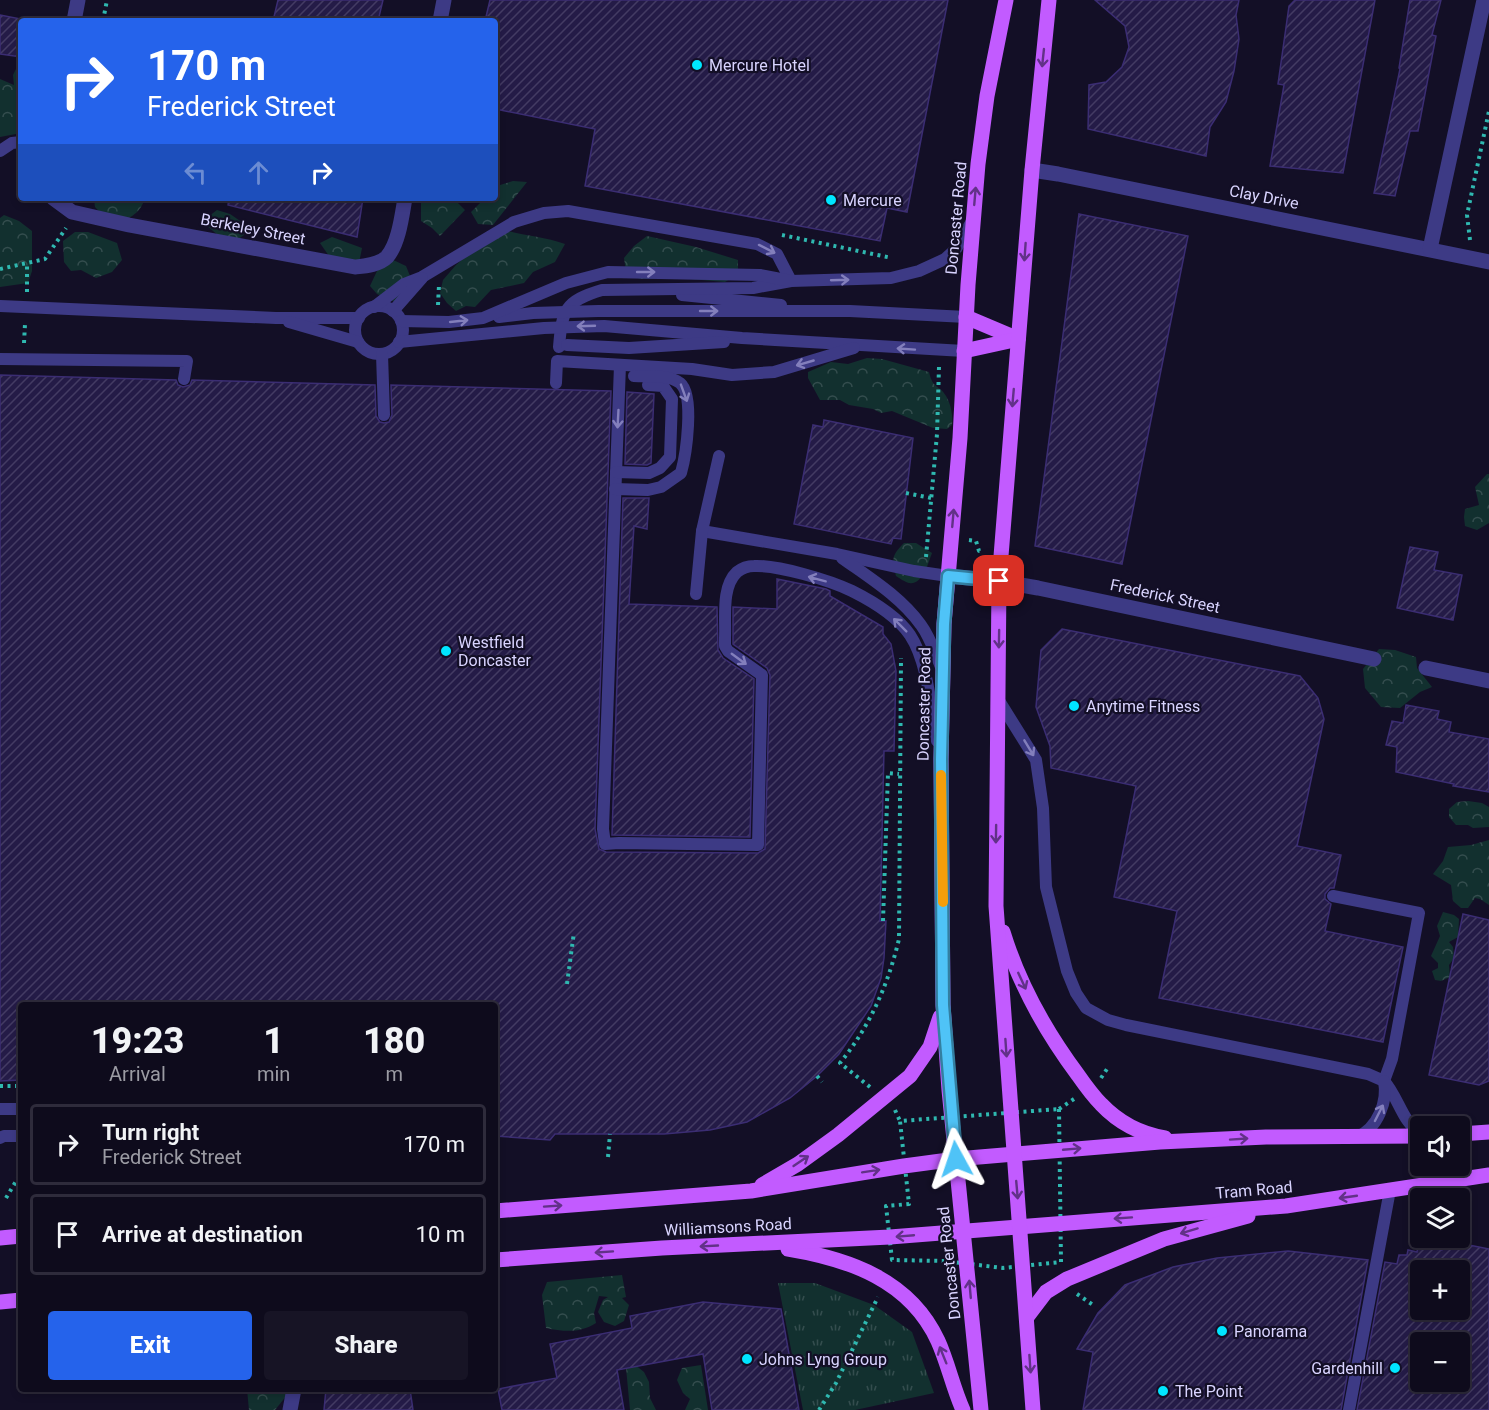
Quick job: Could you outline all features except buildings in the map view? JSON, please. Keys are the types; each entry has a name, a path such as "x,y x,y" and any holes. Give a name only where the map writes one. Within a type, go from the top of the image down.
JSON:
{"main road":[{"name":"Doncaster Road","path":"981,1410 943,1005 942,671 973,219 987,96 1006,0"},
{"path":"1033,1410 996,906 999,581 1032,170 1049,0"},
{"path":"966,317 1018,339"},
{"path":"964,351 1018,339"},
{"path":"996,906 1007,943 1045,1027 1088,1089 1100,1104 1125,1124 1158,1137 1181,1141"},
{"path":"751,1191 814,1153 910,1076 930,1047 943,1005"},
{"path":"1470,1133 1489,1132"},
{"path":"1014,1154 1181,1141 1410,1134"},
{"name":"Williamsons Road","path":"498,1210 751,1191 904,1166 1014,1154"},
{"name":"Tram Road","path":"963,1231 1286,1206 1489,1175"},
{"path":"1027,1317 1046,1292 1067,1279 1164,1239 1286,1206"},
{"name":"Williamsons Road","path":"498,1260 963,1231"},
{"path":"0,1238 18,1236"},
{"path":"756,1244 831,1257 857,1266 886,1281 914,1306 936,1338 963,1410"},
{"path":"0,1302 18,1300"}],"street":[{"path":"75,18 78,0"},
{"path":"441,18 444,0"},
{"path":"1430,249 1484,0"},
{"name":"Clay Drive","path":"1032,170 1489,262"},
{"name":"Berkeley Street","path":"57,201 72,212 129,225 356,267 371,265 387,257 398,235 404,201"},
{"name":"Frederick Street","path":"948,576 999,581 1112,603 1374,659"},
{"path":"1426,669 1489,681"},
{"path":"290,1410 293,1392"}],"lane":[{"path":"0,151 12,143 18,142"},
{"path":"383,385 355,330 363,313 404,284 422,277 514,222 544,213 567,211 757,244 777,254 792,281"},
{"path":"742,338 738,342 629,348 563,346 561,320 567,307 584,295 602,290 753,288 792,281 882,279 909,274 945,259 956,249 973,219"},
{"path":"483,318 566,283 608,272 760,275 792,281"},
{"path":"393,311 422,277"},
{"path":"642,290 731,301 850,311 966,317"},
{"path":"0,306 276,318 359,318"},
{"path":"276,318 382,354 389,352 399,342 402,335 401,321 393,311 374,307"},
{"path":"401,321 449,322 533,313 598,311 850,311"},
{"path":"399,342 544,328 604,326 742,338 964,351"},
{"path":"556,382 557,361 692,369 732,375 774,372 861,346"},
{"path":"382,354 384,415"},
{"path":"0,359 187,361 184,379"},
{"path":"620,365 604,844 758,845 762,675 728,651 725,646 728,588 735,574 751,566 780,569 823,580 852,591 900,624 910,635 921,661 941,759"},
{"path":"615,489 648,490 661,487 681,473 686,455 688,398 681,384 668,378 634,380 663,386 672,399 670,457 660,468 649,473 616,472"},
{"path":"696,594 702,531 719,456"},
{"path":"702,531 948,576"},
{"path":"837,554 890,592 910,612 926,632 942,671"},
{"path":"998,699 1036,760 1043,808 1046,887 1049,904 1067,972 1076,993 1086,1008 1108,1020 1126,1025 1368,1074 1384,1081 1396,1095 1410,1123"},
{"path":"1333,896 1419,913 1392,1059 1384,1081 1381,1111 1369,1128 1357,1137"},
{"path":"0,1109 18,1108"},
{"path":"0,1138 18,1136"},
{"path":"1349,1410 1390,1190"}],"path":[{"path":"104,18 107,0"},
{"path":"1472,258 1467,215 1489,111"},
{"path":"0,269 45,259 68,225"},
{"path":"777,234 898,260 909,274"},
{"path":"438,308 439,283"},
{"path":"924,573 937,434 939,351"},
{"path":"906,493 931,498"},
{"path":"927,537 976,540 979,551 1001,552"},
{"path":"840,1063 857,1042 873,1014 891,968 898,939 902,700 900,654"},
{"path":"883,921 888,773 899,774"},
{"path":"567,984 574,932"},
{"path":"817,1076 822,1082"},
{"path":"0,1086 18,1086"},
{"path":"608,1157 610,1134"},
{"path":"6,1198 18,1178"},
{"path":"819,1410 836,1383 874,1305"}],"green space":[{"path":"17,67 18,134 0,137 0,79 14,85 13,75"},
{"path":"513,181 527,182 493,225 478,224 471,212 482,201 498,201 500,185"},
{"path":"94,201 144,201 140,209 132,216 111,224 95,207"},
{"path":"421,201 456,201 465,210 440,236 421,221"},
{"path":"217,210 230,214 246,225 244,235 230,245 207,226 208,217"},
{"path":"4,215 19,221 32,231 32,271 28,283 0,287 0,218"},
{"path":"508,231 565,244 555,262 533,272 524,283 491,290 475,307 466,306 456,311 440,293 443,280 485,239"},
{"path":"75,232 88,232 117,243 122,260 112,272 96,278 81,270 71,271 64,262 63,241"},
{"path":"647,236 696,247 738,260 738,274 725,282 640,279 626,272 624,258"},
{"path":"332,237 362,248 359,263 329,256 320,243"},
{"path":"391,259 406,266 412,281 395,302 377,294 370,286 377,271"},
{"path":"867,358 882,359 929,372 932,382 948,399 952,425 947,429 933,428 892,411 881,413 873,409 849,405 840,400 820,400 808,378 808,372 831,362 848,364"},
{"path":"1489,474 1489,523 1477,530 1465,526 1465,509 1479,505 1475,487"},
{"path":"904,543 916,543 932,553 921,577 914,583 909,583 896,576 894,558"},
{"path":"1379,649 1395,650 1416,657 1417,668 1432,687 1420,692 1400,708 1381,707 1365,688 1363,669"},
{"path":"1457,802 1482,803 1489,807 1489,827 1473,828 1468,825 1456,825 1449,817 1449,809"},
{"path":"1489,840 1489,905 1475,898 1468,908 1461,908 1453,901 1451,885 1433,874 1443,861 1448,847 1471,845"},
{"path":"1443,912 1459,919 1458,937 1449,942 1453,947 1454,958 1449,965 1450,977 1441,981 1435,980 1432,971 1438,968 1438,963 1431,956 1440,936 1437,926"},
{"path":"622,1275 626,1297 622,1298 629,1305 624,1321 615,1326 604,1322 598,1312 603,1300 608,1297 599,1296 594,1313 596,1323 584,1329 572,1331 546,1328 542,1295 547,1282"},
{"path":"778,1283 815,1283 874,1305 912,1332 934,1393 855,1410 803,1410"},
{"path":"625,1357 644,1372 649,1382 650,1398 656,1410 630,1410"},
{"path":"701,1365 708,1410 685,1410 690,1399 683,1393 677,1380 682,1368"},
{"path":"247,1392 287,1392 275,1410 249,1410"}],"slow traffic":[{"path":"941,775 943,902"}],"place":[{"name":"Mercure Hotel","path":"697,65"},
{"name":"Mercure","path":"831,200"},
{"name":"Westfield Doncaster","path":"446,651"},
{"name":"Anytime Fitness","path":"1074,706"},
{"name":"Panorama","path":"1222,1331"},
{"name":"Johns Lyng Group","path":"747,1359"},
{"name":"Gardenhill","path":"1395,1368"},
{"name":"The Point","path":"1163,1391"}],"route":[{"path":"956,1159 943,1005 941,759 944,624 948,576 999,581"}]}
